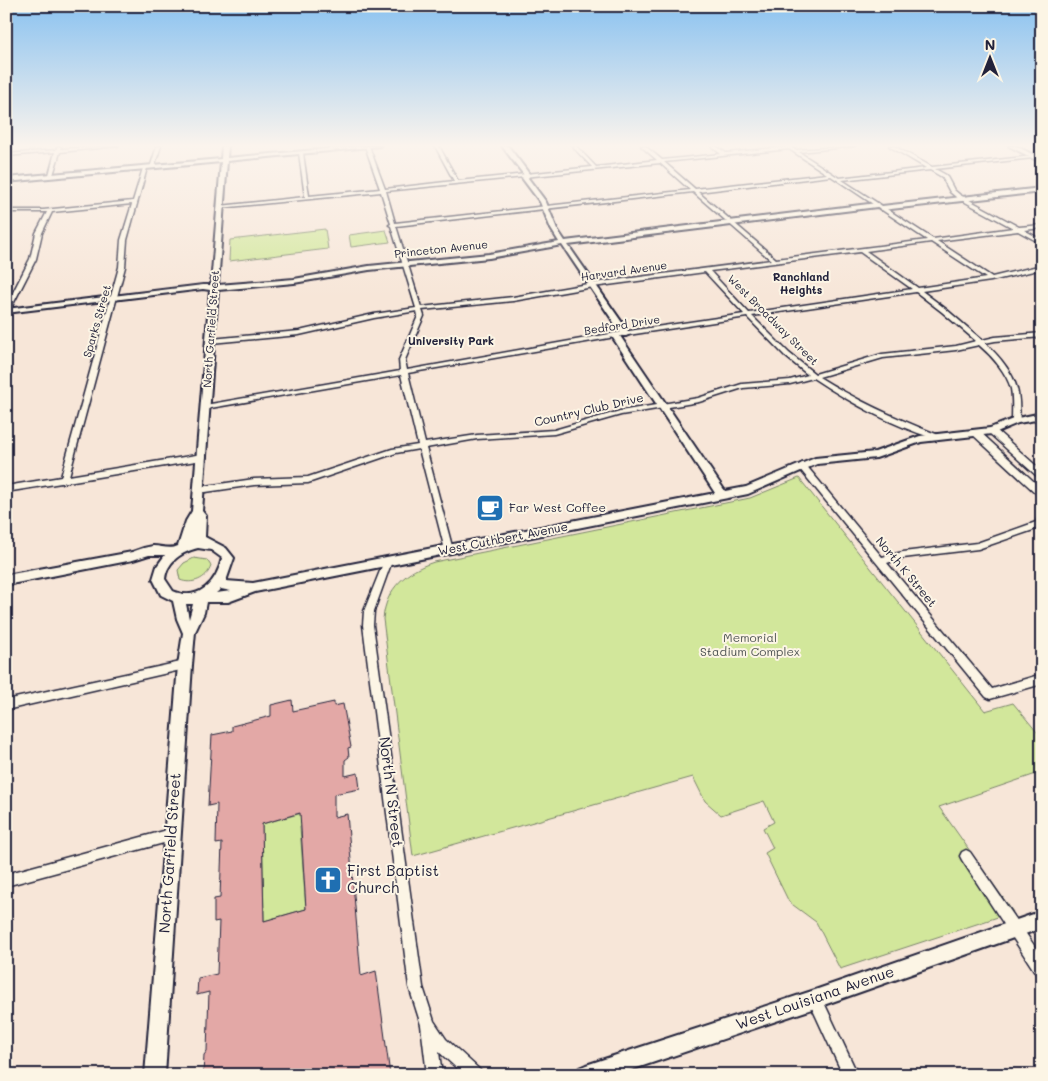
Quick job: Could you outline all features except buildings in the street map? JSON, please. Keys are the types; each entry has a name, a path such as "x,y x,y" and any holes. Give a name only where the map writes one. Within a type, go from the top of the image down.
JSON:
{"street":[{"name":"Sparks Street","path":"64,480 122,267 124,240 137,196"},
{"name":"North Garfield Street","path":"197,512 221,196"},
{"path":"220,207 322,196"},
{"path":"384,196 419,309 419,322 402,360 449,550"},
{"path":"538,196 545,207 554,229 626,334"},
{"path":"392,225 637,196"},
{"path":"701,196 775,261"},
{"path":"865,196 992,279"},
{"name":"Princeton Avenue","path":"6,312 203,287 214,288 291,282 406,264 488,256 564,243 731,222 978,196"},
{"path":"962,198 1042,242"},
{"path":"6,211 50,210 135,202"},
{"path":"6,312 33,259 38,233 50,210"},
{"name":"Harvard Avenue","path":"210,341 305,332 374,316 419,309 513,299 593,285 1042,226"},
{"path":"860,249 969,331 995,358 1012,383 1016,399 1016,420"},
{"name":"Bedford Drive","path":"205,407 405,374 488,356 615,335 992,279 1042,267"},
{"name":"West Broadway Street","path":"706,270 784,351 814,376 879,414 934,436"},
{"path":"615,335 722,495"},
{"name":"Country Club Drive","path":"199,490 254,482 308,480 368,458 477,437 554,432 620,413 699,400 742,386 790,382 882,356 956,348 980,342 1042,335"},
{"name":"West Cuthbert Avenue","path":"201,597 215,599 238,595 253,588 748,490 815,461 876,455 934,436 992,430 1016,420 1042,416"},
{"path":"992,430 1042,476"},
{"path":"975,432 1042,494"},
{"path":"6,489 202,458"},
{"name":"North K Street","path":"802,466 990,694"},
{"path":"1015,469 1031,466"},
{"path":"197,512 201,516 200,538 207,544 224,551 228,558 219,584 201,597 178,598 166,592 159,579 163,565 179,551 189,536 189,522 197,512"},
{"path":"880,561 902,555 978,546 1041,521 1042,534"},
{"path":"6,580 133,556 149,550 179,551 198,544 207,544"},
{"path":"133,556 149,557 163,565"},
{"name":"North N Street","path":"388,561 369,611 368,625 416,986 428,1025 434,1075"},
{"name":"West Cuthbert Avenue","path":"219,584 226,587 242,586 253,588"},
{"path":"178,598 181,608 181,621 189,632 198,612 201,597"},
{"name":"North Garfield Street","path":"154,1075 171,835 189,632"},
{"path":"6,705 185,665"},
{"path":"990,694 1042,679"},
{"path":"6,880 171,835"},
{"path":"966,856 1042,970"},
{"name":"West Louisiana Avenue","path":"586,1075 815,999 1042,919"},
{"path":"815,999 851,1075"},
{"name":"North N Street","path":"428,1025 441,1044 475,1075"}],"green space":[{"path":"325,229 328,249 229,261 230,240"},
{"path":"386,230 390,242 351,247 349,235"},
{"name":"Memorial Stadium Complex","path":"799,478 985,711 1013,703 1042,738 1042,772 939,807 1013,912 840,969 816,922 789,902 765,853 773,848 763,828 774,822 764,801 721,815 705,801 693,777 413,856 383,619 388,598 399,582 415,570 434,562 750,498"},
{"path":"194,558 207,560 211,566 209,571 198,580 189,582 180,580 178,570 184,563"},
{"path":"313,810 314,823 300,827 306,909 264,921 262,824"}],"place":[{"name":"Far West Coffee","path":"490,508"},
{"name":"First Baptist Church","path":"328,880"}],"district":[{"name":"Ranchland Heights","path":"801,283"},
{"name":"University Park","path":"451,341"}]}
